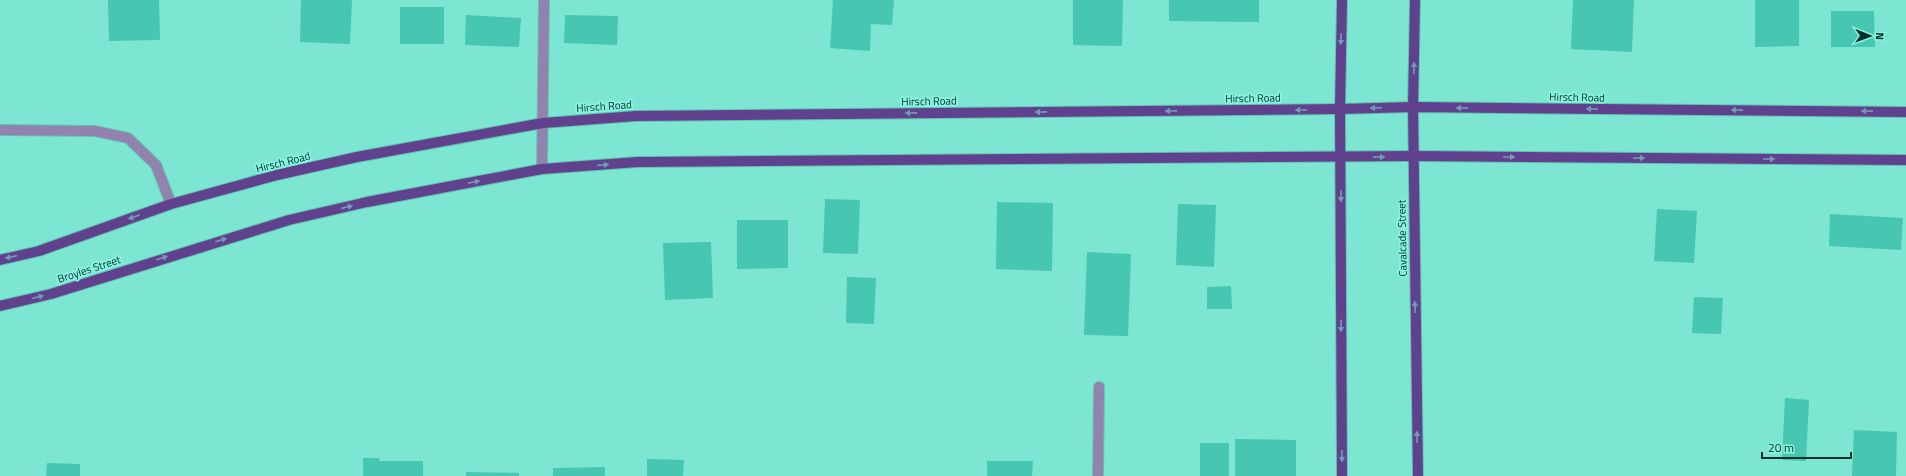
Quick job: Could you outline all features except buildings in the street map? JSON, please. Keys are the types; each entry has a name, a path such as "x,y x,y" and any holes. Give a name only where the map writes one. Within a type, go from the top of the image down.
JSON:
{"main road":[{"path":"1342,0 1340,109 1342,476"},
{"name":"Cavalcade Street","path":"1415,0 1413,156 1418,476"},
{"name":"Hirsch Road","path":"171,204 277,175 356,157 543,123 636,116 1413,107 1906,112"},
{"path":"542,169 638,162 1413,156 1906,160"},
{"name":"Broyles Street","path":"0,306 51,294 184,251 289,220 367,202 542,169"},
{"path":"0,260 39,251 171,204"}],"street":[{"path":"542,169 544,0"},
{"path":"0,130 95,131 128,138 156,165 171,204"},
{"path":"1098,476 1099,387"}]}
